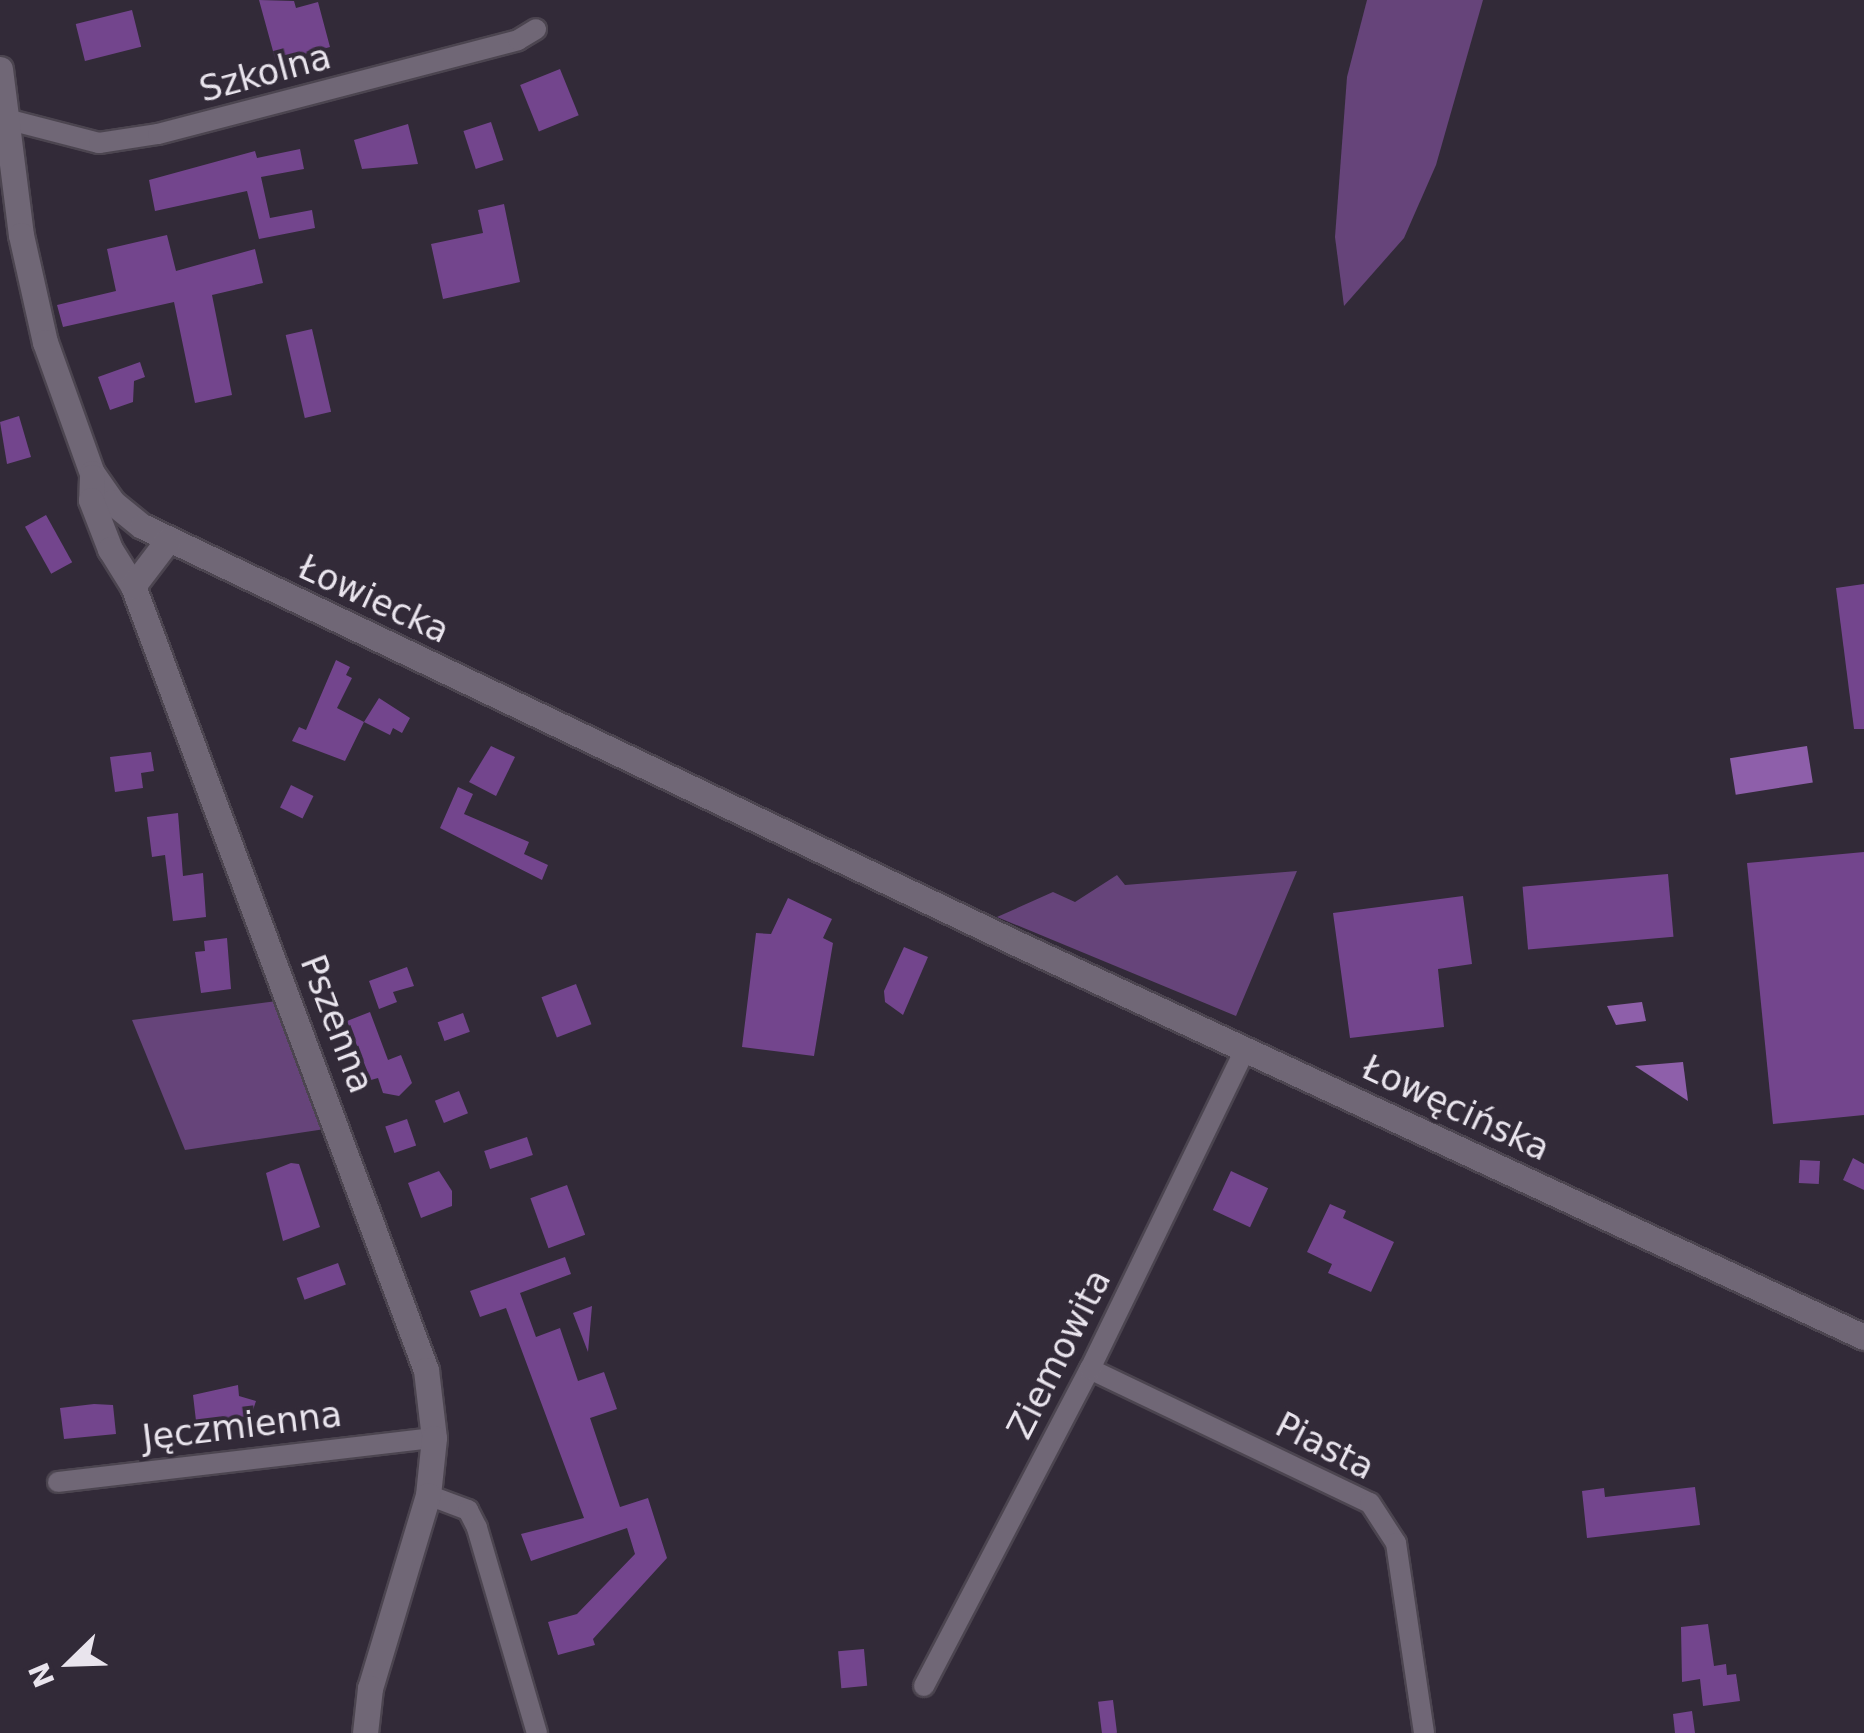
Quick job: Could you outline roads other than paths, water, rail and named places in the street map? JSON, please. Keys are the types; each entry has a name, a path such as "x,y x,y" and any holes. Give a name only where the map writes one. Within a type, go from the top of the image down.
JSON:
{"street":[{"name":"Szkolna","path":"6,119 99,143 158,134 518,40 536,28"},
{"name":"Łowiecka","path":"1,83 6,156 39,322 92,473 112,502 142,526 168,540 1018,944"},
{"name":"Pszenna","path":"92,473 91,500 126,576 411,1323 434,1438 428,1495 370,1688 364,1733"},
{"path":"126,576 142,526"},
{"path":"126,576 168,540"},
{"name":"Łowęcińska","path":"1018,944 1864,1337"},
{"name":"Ziemowita","path":"924,1686 1090,1368 1246,1048"},
{"name":"Piasta","path":"1090,1368 1370,1503 1396,1543 1424,1733"},
{"name":"Jęczmienna","path":"58,1482 434,1438"},
{"path":"428,1495 468,1510 477,1528 537,1733"}]}
